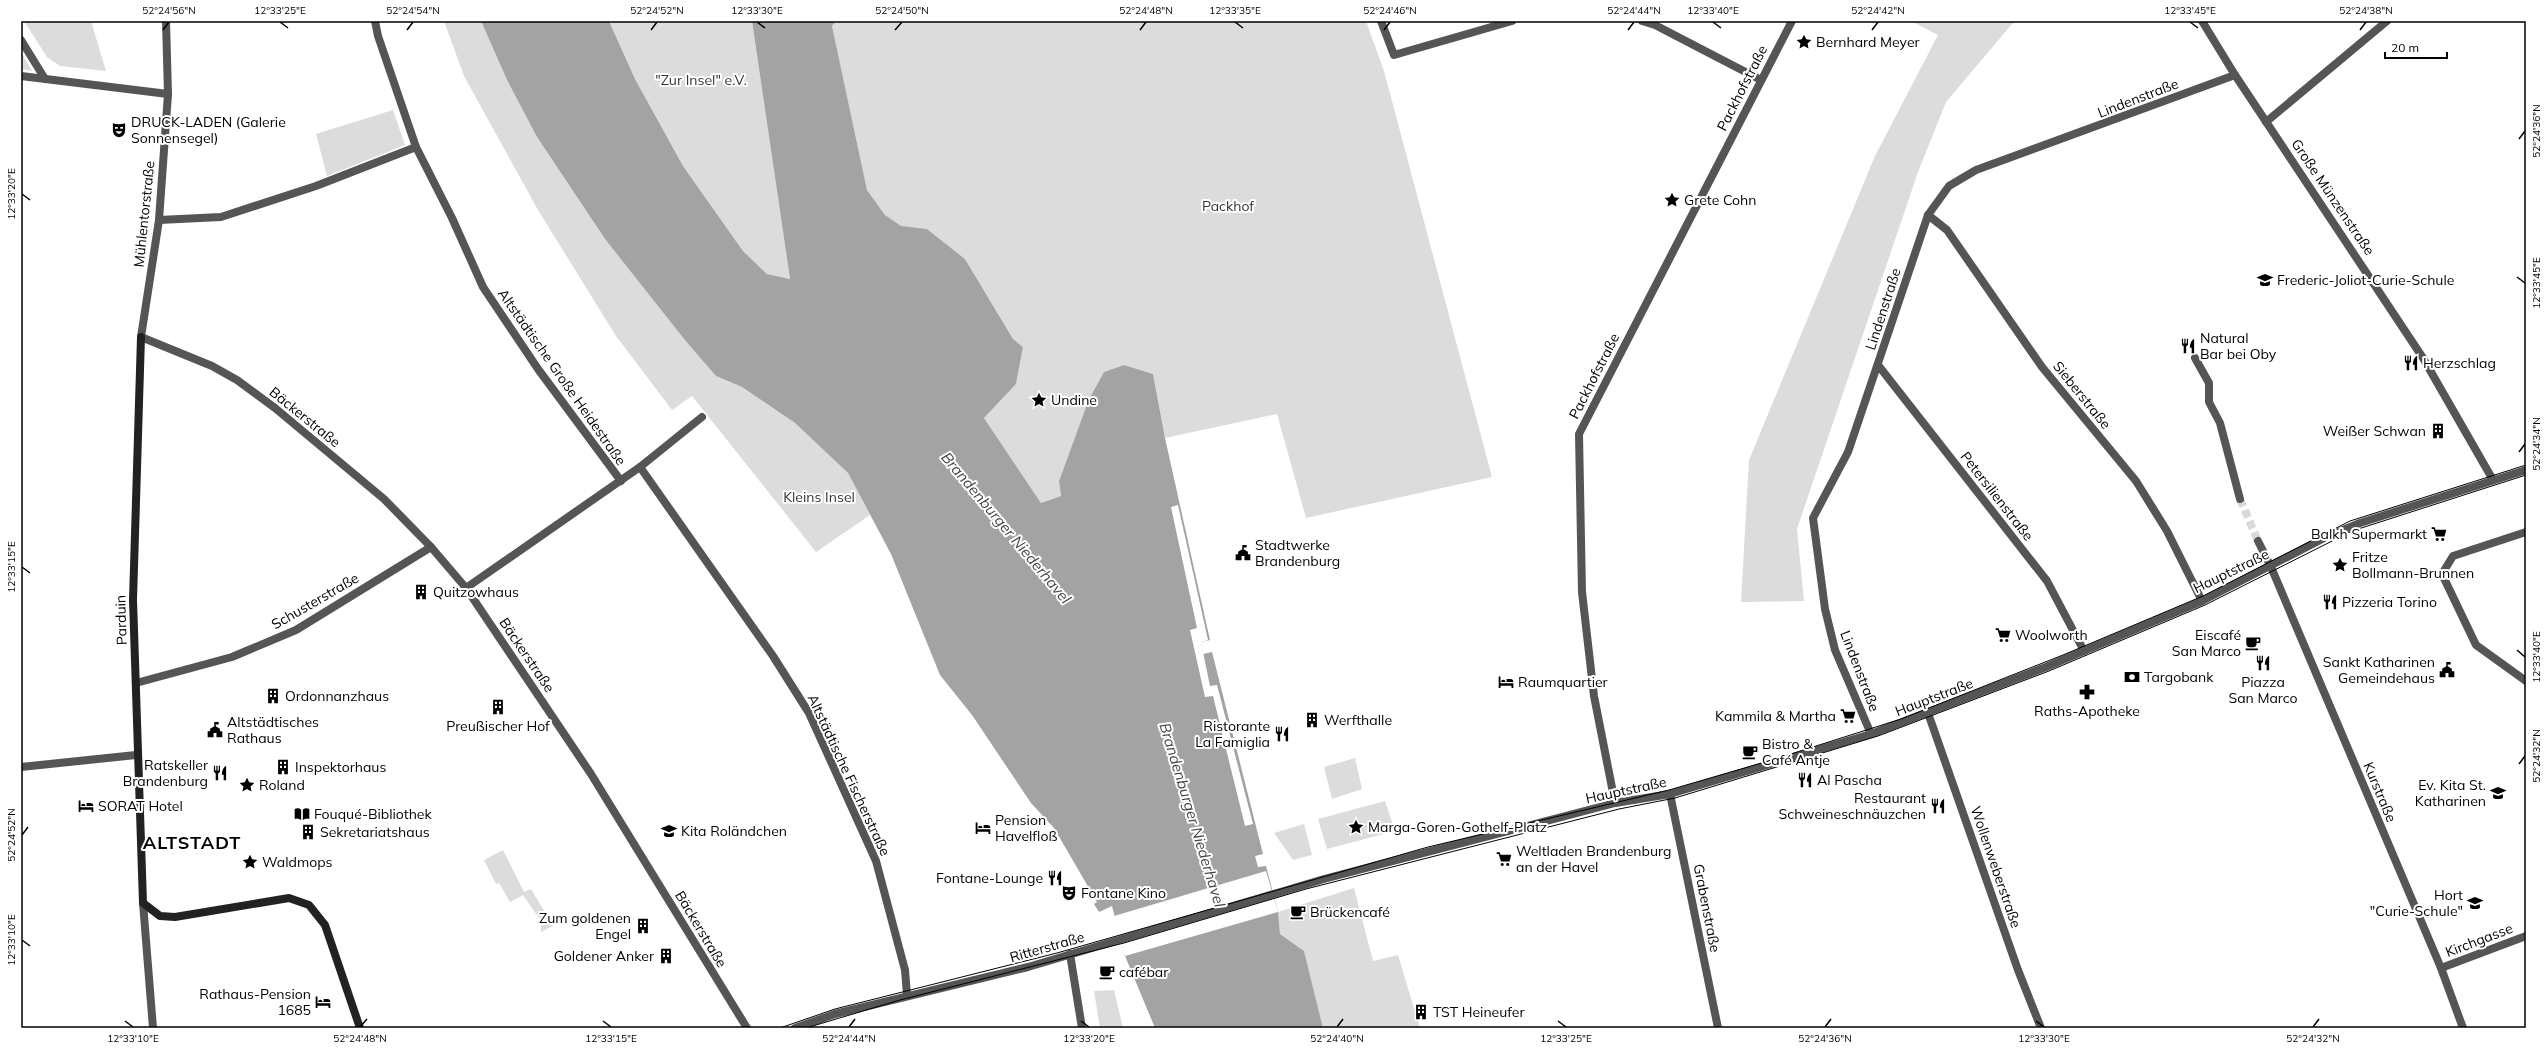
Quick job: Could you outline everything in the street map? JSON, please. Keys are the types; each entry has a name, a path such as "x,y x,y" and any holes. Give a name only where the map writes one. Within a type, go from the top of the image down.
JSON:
{"street":[{"name":"Mühlentorstraße","path":"141,337 159,220 168,94 166,21"},
{"name":"Altstädtische Große Heidestraße","path":"375,21 378,36 416,147 452,218 482,287 538,369 620,481"},
{"path":"1381,21 1394,55 1512,21"},
{"path":"1642,21 1655,25 1761,80"},
{"name":"Packhofstraße","path":"1615,803 1594,696 1582,592 1579,434 1792,21"},
{"name":"Große Münzenstraße","path":"2202,21 2235,75 2423,358 2493,480"},
{"path":"2266,122 2387,21"},
{"path":"21,40 45,79"},
{"name":"Lindenstraße","path":"1871,734 1836,650 1825,609 1813,518 1848,452 1928,215 1949,186 1976,170 2235,75"},
{"path":"21,76 168,94"},
{"path":"159,220 221,218 316,186 416,147"},
{"name":"Sieberstraße","path":"1928,215 1947,230 2042,367 2136,481 2167,531 2202,601"},
{"name":"Bäckerstraße","path":"141,337 212,366 237,380 275,408 384,499 431,547 466,588 591,774 747,1028"},
{"name":"Parduin","path":"141,337 133,600 136,683 136,755 143,903"},
{"path":"2196,358 2209,383 2209,402 2220,424 2240,499"},
{"name":"Petersilienstraße","path":"1878,365 2047,581 2084,651"},
{"path":"466,588 640,467 702,417"},
{"name":"Altstädtische Fischerstraße","path":"640,467 774,656 808,713 876,861 905,970 907,995"},
{"name":"Hauptstraße","path":"1304,885 1615,803 1670,794 1871,734 2084,651 2202,601 2271,567 2326,537 2360,523 2526,470"},
{"path":"2526,532 2453,556 2442,574 2476,645 2526,681"},
{"name":"Kurstraße","path":"2258,541 2271,567 2441,968 2464,1028"},
{"name":"Schusterstraße","path":"136,683 232,657 296,630 431,547"},
{"name":"Wollenweberstraße","path":"1928,713 2018,970 2041,1028"},
{"path":"21,767 136,755"},
{"name":"Grabenstraße","path":"1670,794 1718,1028"},
{"name":"Ritterstraße","path":"795,1028 835,1014 907,995 1028,967 1304,885"},
{"path":"143,903 160,916 175,917 289,898 309,905 325,925 360,1028"},
{"path":"143,903 153,1028"},
{"name":"Kirchgasse","path":"2441,968 2526,936"},
{"path":"1070,954 1082,1028"}],"green space":[{"path":"24,21 91,21 106,71 60,66 47,57"},
{"name":"Kleins Insel","path":"444,21 481,21 507,80 537,137 605,239 716,376 742,387 795,423 848,473 870,515 816,552 692,396 672,410 616,336 538,210 464,76"},
{"name":"\"Zur Insel\" e.V.","path":"609,21 752,21 790,279 767,274 743,251 683,166 635,79"},
{"name":"Packhof","path":"836,21 1366,21 1384,71 1492,477 1306,518 1277,414 1165,438 1153,374 1124,365 1104,372 1089,399 1059,481 1061,496 1041,503 984,418 1016,384 1023,347 1013,339 965,259 927,229 901,227 885,215 867,190 832,26"},
{"path":"1911,21 2018,21 2012,24 1946,102 1918,172 1797,529 1804,601 1741,602 1749,460 1875,156 1938,35"},
{"path":"21,52 32,71 21,69"},
{"path":"393,110 405,145 327,176 316,134"},
{"path":"1355,758 1362,789 1332,799 1324,767"},
{"path":"1385,801 1395,831 1327,849 1318,819"},
{"path":"1304,824 1312,855 1293,860 1274,833"},
{"path":"503,850 524,892 531,889 553,926 541,932 541,921 523,895 510,902 499,883 496,884 484,860"},
{"path":"1354,888 1373,961 1398,955 1420,1028 1323,1028 1304,951 1280,934 1278,912"},
{"path":"1114,990 1123,1028 1100,1028 1094,991"}],"water":[{"name":"Brandenburger Niederhavel","path":"481,21 609,21 635,79 683,166 743,251 767,274 790,279 752,21 836,21 832,26 867,190 885,215 901,226 927,229 965,259 1013,339 1023,347 1016,384 984,418 1041,503 1061,496 1059,481 1089,399 1104,372 1124,365 1153,374 1165,438 1210,640 1201,642 1203,654 1212,652 1263,854 1255,856 1258,867 1266,866 1278,912 1280,934 1304,951 1323,1028 1155,1028 1125,956 1112,906 1099,912 1094,904 1097,902 1054,828 1031,803 972,715 940,675 891,554 848,473 795,423 742,387 716,376 685,340 605,239 537,137 507,80"}],"pier":[{"path":"1178,505 1208,640 1201,642 1210,686 1217,685 1253,824 1245,826 1213,696 1205,697 1190,630 1197,628 1171,507"},
{"path":"1266,871 1278,912 1125,956 1114,916"}],"tunnel":[{"path":"2240,499 2258,541"}],"tram line":[{"path":"780,1028 835,1009 1057,953 1428,847 1669,790 1772,760 1901,719 2063,655 2203,596 2350,521 2526,465"},
{"path":"806,1028 900,1000 1124,943 1306,889 1619,809 1675,798 1878,736 2049,671 2205,605 2352,531 2526,475"}],"place":[{"name":"Bernhard Meyer","path":"1804,42"},
{"name":"DRUCK-LADEN (Galerie Sonnensegel)","path":"119,130"},
{"name":"Grete Cohn","path":"1672,200"},
{"name":"Frederic-Joliot-Curie-Schule","path":"2265,280"},
{"name":"Natural Bar bei Oby","path":"2188,346"},
{"name":"Herzschlag","path":"2411,363"},
{"name":"Undine","path":"1039,400"},
{"name":"Weißer Schwan","path":"2438,431"},
{"name":"Balkh Supermarkt","path":"2439,534"},
{"name":"Stadtwerke Brandenburg","path":"1243,553"},
{"name":"Fritze Bollmann-Brunnen","path":"2340,565"},
{"name":"Quitzowhaus","path":"421,592"},
{"name":"Pizzeria Torino","path":"2330,602"},
{"name":"Woolworth","path":"2003,635"},
{"name":"Eiscafé San Marco","path":"2253,643"},
{"name":"Piazza San Marco","path":"2263,663"},
{"name":"Sankt Katharinen Gemeindehaus","path":"2447,670"},
{"name":"Targobank","path":"2132,677"},
{"name":"Raumquartier","path":"1506,682"},
{"name":"Raths-Apotheke","path":"2087,692"},
{"name":"Ordonnanzhaus","path":"273,696"},
{"name":"Preußischer Hof","path":"498,707"},
{"name":"Kammila & Martha","path":"1848,716"},
{"name":"Werfthalle","path":"1312,720"},
{"name":"Altstädtisches Rathaus","path":"215,730"},
{"name":"Ristorante La Famiglia","path":"1282,734"},
{"name":"Bistro & Café Antje","path":"1750,752"},
{"name":"Inspektorhaus","path":"283,767"},
{"name":"Ratskeller Brandenburg","path":"220,773"},
{"name":"Al Pascha","path":"1805,780"},
{"name":"Roland","path":"247,785"},
{"name":"Ev. Kita St. Katharinen","path":"2498,793"},
{"name":"SORAT Hotel","path":"86,806"},
{"name":"Restaurant Schweineschnäuzchen","path":"1938,806"},
{"name":"Fouqué-Bibliothek","path":"302,814"},
{"name":"Marga-Goren-Gothelf-Platz","path":"1356,827"},
{"name":"Pension Havelfloß","path":"983,828"},
{"name":"Kita Roländchen","path":"669,831"},
{"name":"Sekretariatshaus","path":"308,832"},
{"name":"Weltladen Brandenburg an der Havel","path":"1504,859"},
{"name":"Waldmops","path":"250,862"},
{"name":"Fontane-Lounge","path":"1055,878"},
{"name":"Fontane Kino","path":"1069,893"},
{"name":"Hort \"Curie-Schule\"","path":"2475,903"},
{"name":"Brückencafé","path":"1298,912"},
{"name":"Zum goldenen Engel","path":"643,926"},
{"name":"Goldener Anker","path":"666,956"},
{"name":"cafébar","path":"1107,972"},
{"name":"Rathaus-Pension 1685","path":"323,1002"},
{"name":"TST Heineufer","path":"1421,1012"}],"district":[{"name":"ALTSTADT","path":"192,843"}]}
